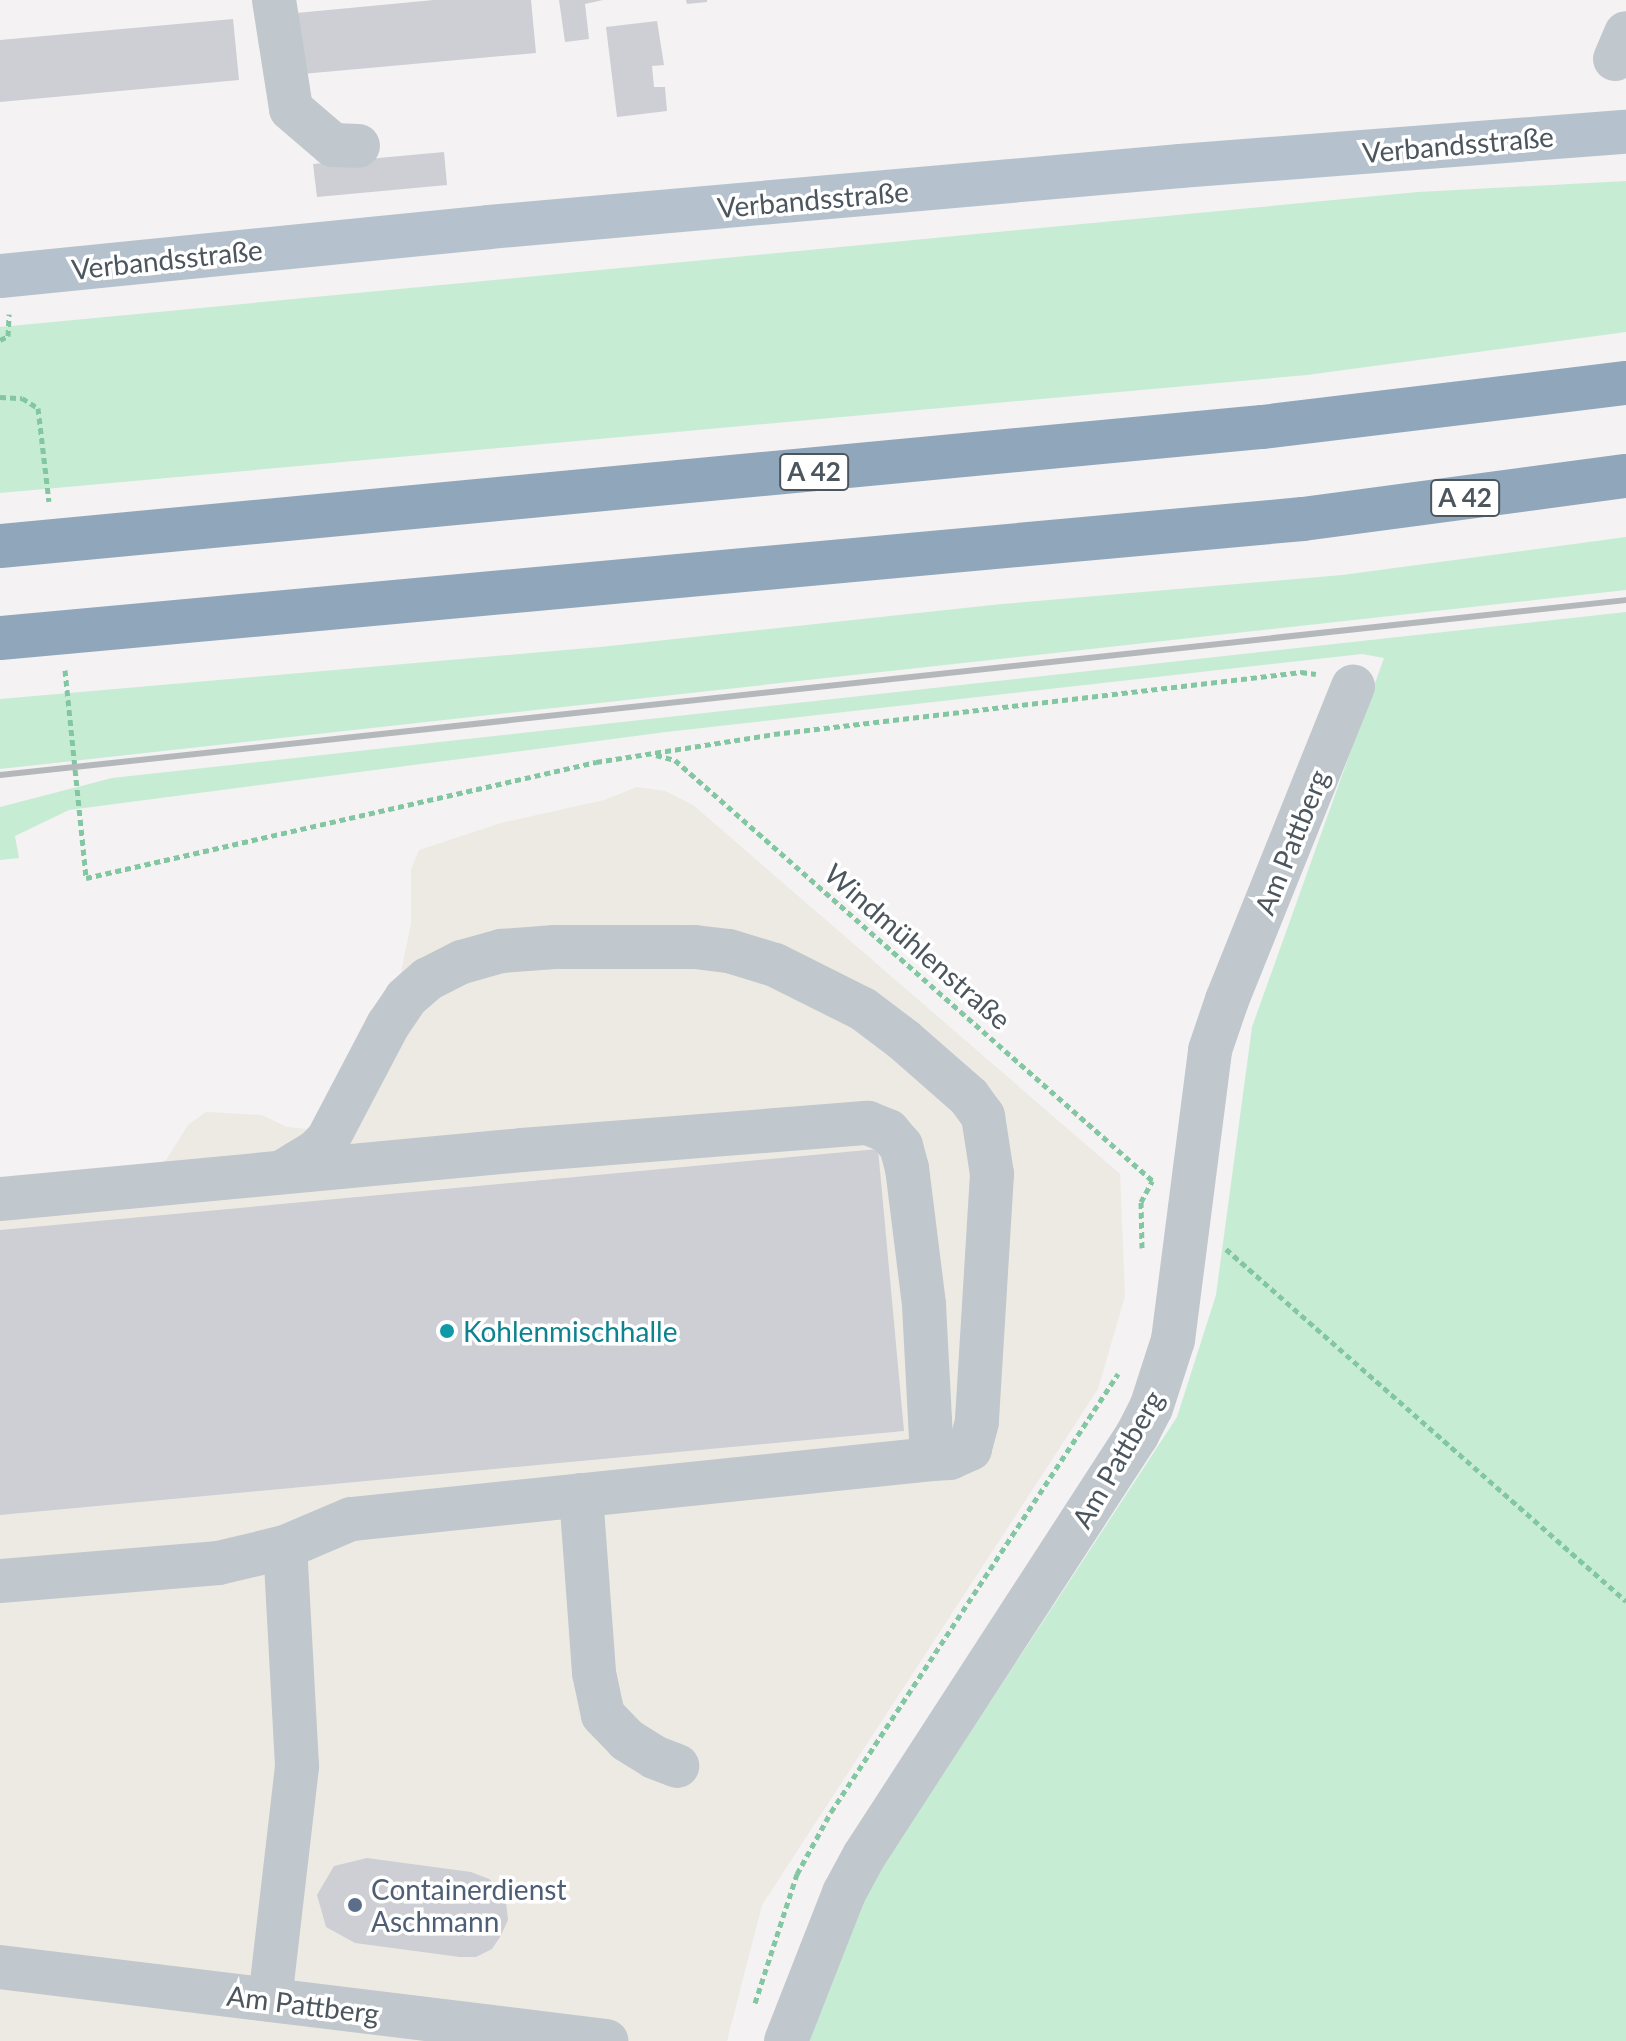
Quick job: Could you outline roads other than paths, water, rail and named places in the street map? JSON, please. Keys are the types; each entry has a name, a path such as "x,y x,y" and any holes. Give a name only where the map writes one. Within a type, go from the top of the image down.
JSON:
{"highway":[{"name":"A 42","path":"0,546 636,489 1262,427 1626,383"},
{"name":"A 42","path":"0,638 1303,519 1626,476"}],"main road":[{"name":"Verbandsstraße","path":"0,276 536,223 1180,166 1626,132"}],"street":[{"path":"274,0 291,109 333,145 358,146"},
{"name":"Am Pattberg","path":"786,2041 838,1907 864,1856 1129,1447 1151,1408 1173,1340 1190,1218 1199,1115 1210,1050 1227,1000 1353,686"},
{"path":"0,1581 219,1563 285,1547 351,1519 950,1458 970,1449 977,1422 992,1174 983,1116 969,1097 863,1009 775,965 729,951 695,947 555,947 501,951 462,962 428,979 406,998 388,1025 327,1141 314,1153 280,1173"},
{"path":"0,1199 868,1123 888,1131 901,1146 907,1168 924,1305 932,1459"},
{"path":"581,1495 594,1673 603,1715 627,1740 654,1757 677,1766"},
{"path":"270,2000 297,1766 285,1547"},
{"name":"Am Pattberg","path":"0,1967 606,2041"}],"railway":[{"path":"0,775 1626,600"}],"place":[{"name":"Kohlenmischhalle","path":"447,1331"},
{"name":"Containerdienst Aschmann","path":"355,1905"}]}
